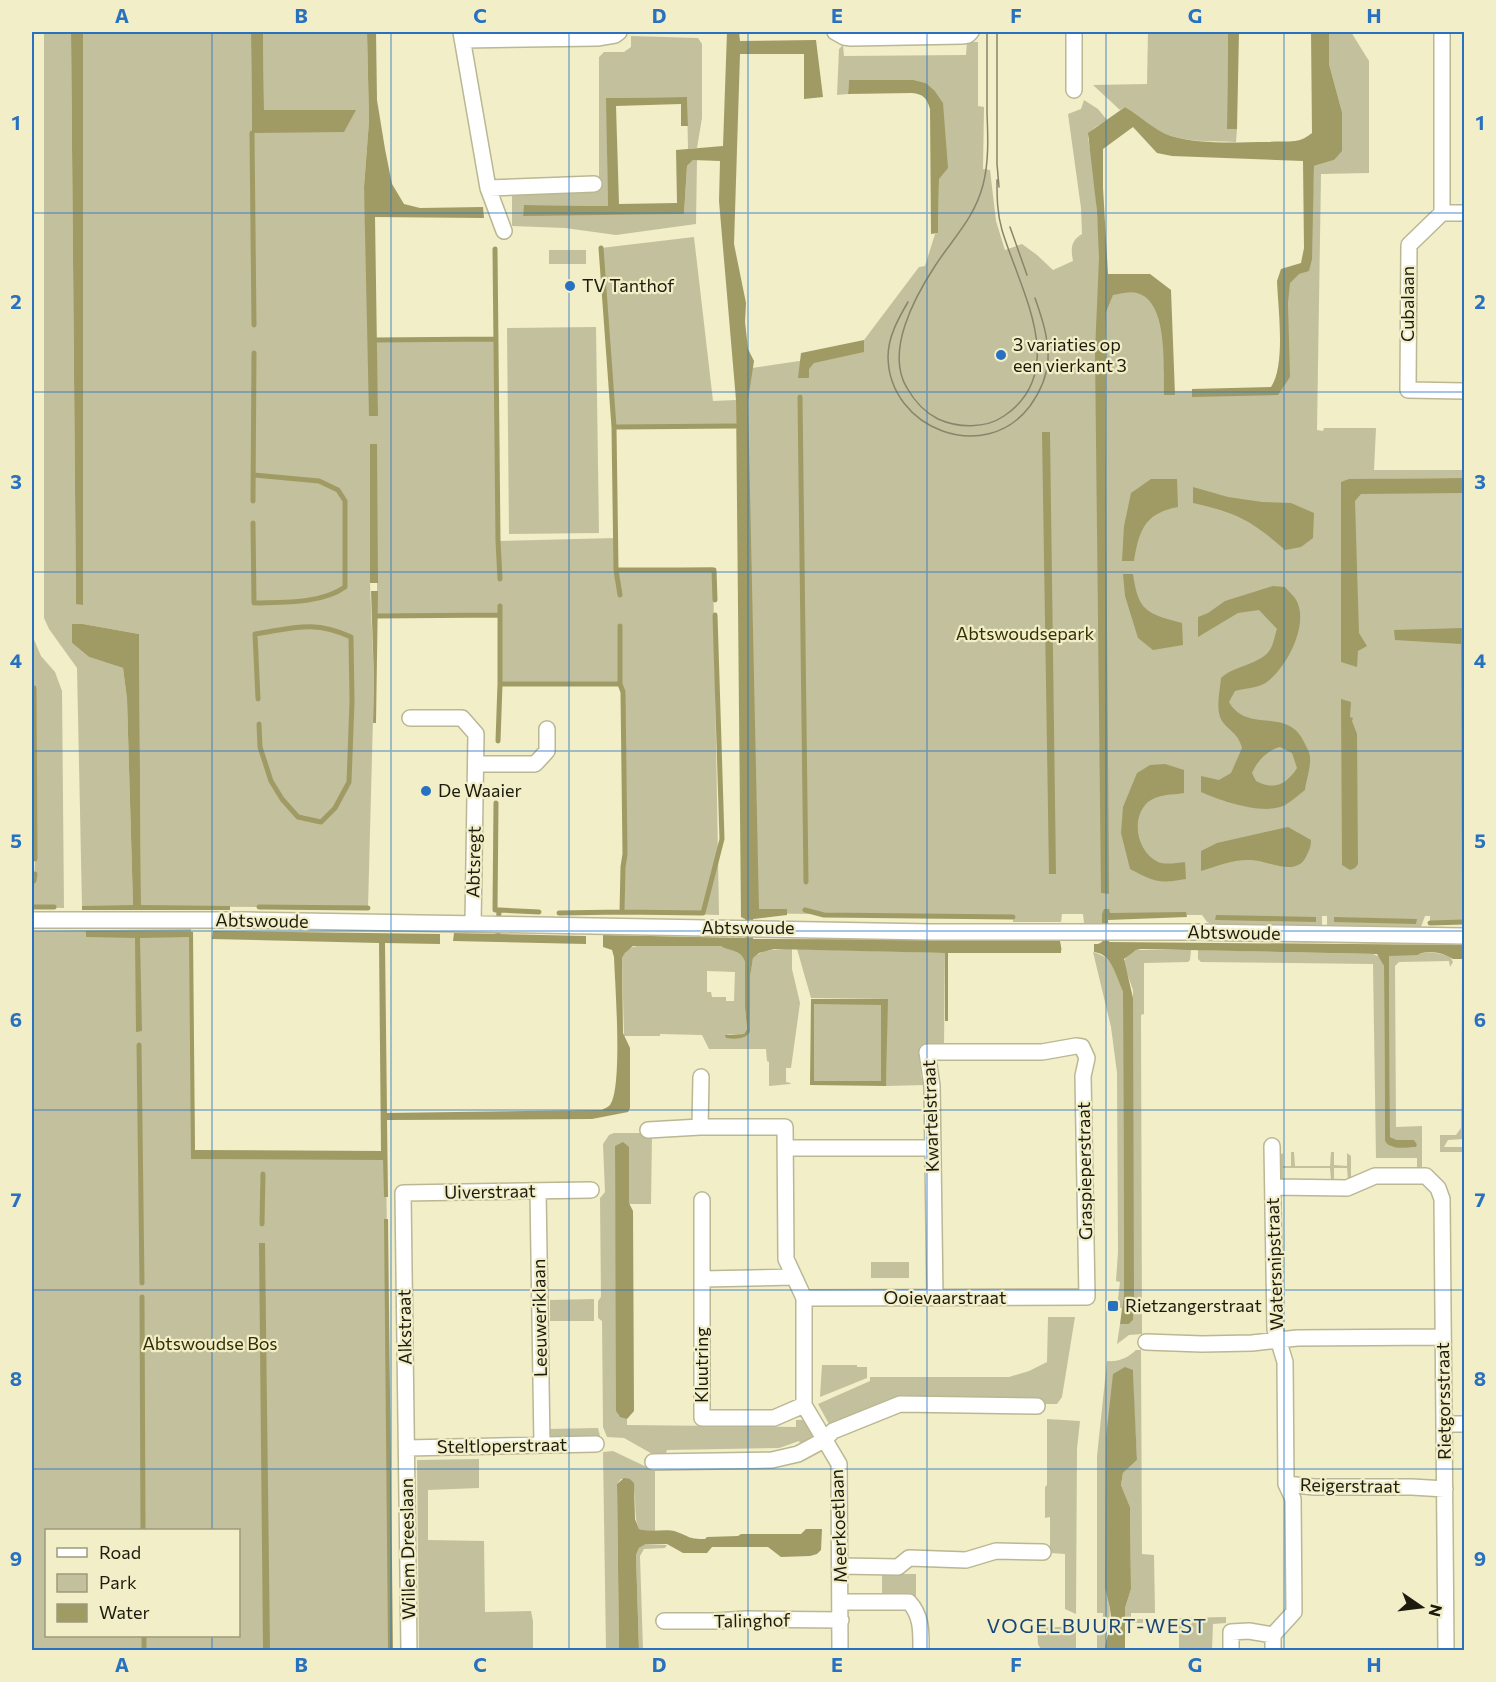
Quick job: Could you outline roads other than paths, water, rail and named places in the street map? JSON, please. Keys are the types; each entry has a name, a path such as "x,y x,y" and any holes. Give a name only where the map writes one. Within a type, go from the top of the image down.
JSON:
{"street":[{"path":"504,231 488,188 462,35 597,38 615,35 619,32"},
{"path":"835,32 851,38 962,36 971,32"},
{"path":"1074,32 1074,90"},
{"path":"1442,32 1442,213 1464,213"},
{"path":"488,188 594,184"},
{"name":"Cubalaan","path":"1442,213 1408,245 1408,390 1464,391"},
{"name":"Abtsregt","path":"410,718 462,718 476,734 473,924"},
{"path":"476,764 535,764 547,751 547,729"},
{"name":"Abtswoude","path":"32,920 246,920 757,929 1464,936"},
{"name":"Kwartelstraat","path":"934,1297 932,1086 927,1052 1042,1052 1082,1047"},
{"name":"Graspieperstraat","path":"1082,1047 1087,1058 1083,1076 1087,1297"},
{"path":"648,1130 700,1127 701,1077"},
{"name":"Meerkoetlaan","path":"700,1127 785,1127 786,1259 804,1298 804,1405 839,1464 840,1650"},
{"name":"Watersnipstraat","path":"1272,1146 1275,1329 1285,1362 1286,1484"},
{"path":"785,1148 933,1148"},
{"name":"Watersnipstraat","path":"1273,1187 1347,1188 1376,1176 1426,1176"},
{"name":"Rietgorsstraat","path":"1426,1176 1438,1188 1442,1199 1446,1650"},
{"name":"Uiverstraat","path":"403,1207 403,1193 591,1190"},
{"name":"Leeuweriklaan","path":"538,1191 542,1445"},
{"name":"Kluutring","path":"702,1200 702,1418 774,1418 804,1405"},
{"name":"Alkstraat","path":"403,1207 407,1448"},
{"path":"702,1279 793,1277"},
{"name":"Ooievaarstraat","path":"804,1298 1087,1297"},
{"path":"1146,1342 1202,1344 1298,1338 1443,1337"},
{"path":"653,1461 772,1460 798,1454 824,1440 833,1431 900,1404 1037,1406"},
{"path":"1444,1424 1464,1424"},
{"name":"Steltloperstraat","path":"407,1448 596,1444"},
{"name":"Willem Dreeslaan","path":"407,1448 409,1650"},
{"name":"Reigerstraat","path":"1286,1484 1314,1487 1445,1489"},
{"name":"Reigerstraat","path":"1273,1643 1294,1612 1293,1499 1286,1484"},
{"path":"841,1566 898,1567 909,1558 966,1560 996,1551 1043,1552"},
{"path":"841,1602 909,1602 918,1611 921,1650"},
{"name":"Talinghof","path":"664,1621 841,1620"},
{"path":"1231,1650 1231,1632 1257,1632 1273,1643"}],"water":[{"path":"71,32 83,32 83,605 76,604"},
{"path":"251,32 263,32 264,110 356,110 344,132 252,133"},
{"path":"367,32 376,32 377,100 392,184 404,204 420,208 483,207 484,218 375,217 378,416 369,416 364,187 369,121"},
{"path":"727,32 739,32 740,41 816,40 823,97 804,99 804,54 740,54 734,244 746,303 745,322 748,349 754,361 748,400 759,909 787,909 787,915 753,919 753,939 1060,940 1061,944 1098,944 1102,942 1102,914 1104,909 1109,909 1110,913 1186,912 1187,917 1108,920 1109,942 1464,945 1464,959 1453,959 1431,952 1389,956 1390,1137 1397,1140 1414,1140 1417,1144 1416,1147 1403,1148 1391,1146 1385,1141 1384,966 1377,954 1141,949 1124,959 1133,998 1134,1297 1133,1320 1129,1324 1120,1324 1124,1294 1123,992 1113,967 1103,955 1097,952 1061,950 1061,953 948,953 948,1021 945,1021 945,953 774,949 759,953 753,958 750,977 750,1032 742,1038 732,1039 726,1038 725,1035 744,1034 747,1029 745,962 741,955 721,946 633,946 622,958 623,1033 630,1048 630,1108 628,1112 592,1119 387,1120 388,1197 384,1197 383,1160 191,1159 189,937 140,938 142,1031 136,1032 135,938 86,937 86,931 193,932 195,1150 381,1151 379,943 212,939 213,931 440,934 440,944 385,943 387,1113 602,1110 610,1105 614,1095 617,1058 614,957 612,950 603,947 603,935 745,938 745,919 741,917 736,400 719,201 720,161 693,160 687,166 684,214 523,216 524,205 608,206 606,98 687,97 688,126 681,126 681,104 616,106 619,204 677,203 676,150 723,146"},
{"path":"1228,32 1239,32 1237,129 1227,129"},
{"path":"1311,32 1329,32 1329,64 1342,112 1342,151 1334,160 1314,166 1312,259 1309,271 1299,274 1290,283 1288,303 1290,377 1278,395 1192,397 1192,389 1271,387 1276,377 1280,351 1277,281 1281,269 1301,263 1304,248 1303,161 1172,156 1157,153 1133,127 1103,149 1108,274 1150,274 1171,290 1175,395 1164,395 1162,337 1155,309 1147,299 1137,293 1113,295 1106,312 1105,356 1109,894 1101,893 1095,351 1099,258 1097,212 1088,133 1125,107 1158,130 1183,139 1232,142 1302,139 1312,133"},
{"path":"849,80 914,80 926,83 943,103 948,168 939,179 938,233 931,234 930,109 927,102 919,94 912,93 848,94"},
{"path":"864,340 864,352 814,363 809,369 809,378 798,378 801,353"},
{"path":"1042,432 1050,432 1056,874 1049,874"},
{"path":"370,444 377,444 378,583 370,583"},
{"path":"1464,478 1464,493 1361,494 1355,501 1359,633 1367,646 1358,651 1357,667 1341,662 1341,482 1349,479"},
{"path":"1151,479 1177,479 1178,507 1151,519 1141,532 1134,561 1122,561 1124,526 1131,493"},
{"path":"1193,487 1228,497 1291,503 1314,513 1313,538 1301,547 1285,550 1243,519 1221,510 1193,503"},
{"path":"1123,574 1133,574 1138,596 1146,609 1160,617 1182,623 1183,645 1153,650 1138,638 1125,596"},
{"path":"1273,586 1285,587 1295,598 1299,608 1300,619 1295,643 1282,666 1264,684 1235,691 1229,702 1237,712 1247,717 1279,722 1289,726 1298,732 1308,750 1310,765 1305,790 1285,805 1276,808 1243,806 1201,792 1201,776 1219,780 1231,773 1242,748 1234,733 1220,717 1218,700 1221,678 1267,654 1277,629 1259,610 1238,613 1198,637 1198,617 1225,601","holes":["1280,747 1292,753 1297,768 1284,782 1274,786 1256,781 1252,773 1267,754"]},
{"path":"371,591 378,591 376,723 373,723"},
{"path":"72,624 139,634 141,905 230,906 230,910 82,910 82,906 133,905 127,699 123,668 89,657 72,643"},
{"path":"1464,628 1464,922 1462,922 1461,644 1395,640 1394,630"},
{"path":"1341,699 1351,702 1350,717 1353,718 1357,734 1358,864 1350,870 1342,865"},
{"path":"1165,764 1184,770 1184,793 1161,796 1148,802 1139,817 1138,834 1145,851 1158,862 1171,864 1185,862 1186,879 1169,881 1151,879 1130,869 1121,833 1123,807 1137,773 1150,765"},
{"path":"1288,827 1311,840 1302,863 1289,867 1245,860 1201,871 1201,851 1217,843"},
{"path":"1216,915 1316,917 1316,922 1215,920"},
{"path":"1334,917 1417,919 1416,924 1334,922"},
{"path":"454,933 586,936 586,944 453,941"},
{"path":"811,999 888,999 886,1086 810,1085","holes":["814,1004 881,1005 881,1081 814,1081"]},
{"path":"623,1142 629,1147 629,1203 633,1211 634,1411 627,1419 620,1417 616,1411 615,1146"},
{"path":"384,1219 388,1219 393,1650 388,1650"},
{"path":"259,1243 265,1243 270,1650 263,1650"},
{"path":"1125,1367 1133,1370 1137,1460 1123,1473 1121,1485 1130,1507 1131,1589 1125,1608 1125,1650 1105,1650 1111,1617 1105,1588 1106,1437 1113,1374"},
{"path":"624,1478 634,1483 635,1519 639,1529 673,1531 692,1538 705,1539 741,1534 801,1534 806,1529 822,1529 821,1550 810,1556 781,1557 768,1547 712,1547 707,1553 683,1553 667,1544 646,1544 639,1548 636,1555 639,1650 619,1650 617,1484"}],"waterway":[{"path":"252,133 254,325"},
{"path":"601,248 614,427"},
{"path":"495,249 500,579"},
{"path":"375,340 496,339"},
{"path":"253,501 254,353"},
{"path":"800,397 806,882"},
{"path":"620,595 616,570 614,427 736,426"},
{"path":"253,523 254,603 289,602 325,597 345,587 345,501 338,490 319,481 254,475"},
{"path":"616,570 714,570 715,600"},
{"path":"500,606 500,684 620,684"},
{"path":"377,616 500,615"},
{"path":"620,626 625,854 622,912 703,913 722,839 715,615"},
{"path":"258,699 255,634 315,627 351,637 352,702 349,782 335,808 321,822 298,817 282,799 271,781 260,747 259,724"},
{"path":"498,741 500,684"},
{"path":"32,688 34,688 35,859"},
{"path":"496,803 495,910 499,910 498,934"},
{"path":"32,881 34,881 35,874"},
{"path":"32,907 54,907"},
{"path":"259,907 368,908"},
{"path":"499,910 539,912"},
{"path":"805,910 824,915 1013,917"},
{"path":"559,913 622,912"},
{"path":"1430,923 1464,922"},
{"path":"139,1045 142,1283"},
{"path":"262,1224 263,1174"},
{"path":"142,1297 143,1529"},
{"path":"144,1637 144,1650"}],"tram line":[{"path":"987,32 988,149 983,185 969,218 935,266 911,309 901,342 899,358 901,374 917,402 924,410 938,419 954,424 980,425 1004,416 1024,397 1034,376 1037,353 1034,328 1028,302 1000,224 997,180"},
{"path":"997,32 999,187"},
{"path":"1010,227 1027,275"},
{"path":"908,302 897,322 890,342 888,357 893,382 904,403 922,420 942,431 966,436 989,434 1011,424 1030,406 1040,390 1045,378 1048,352 1035,298"}],"place":[{"name":"TV Tanthof","path":"570,286"},
{"name":"3 variaties op een vierkant 3","path":"1001,355"},
{"name":"De Waaier","path":"426,791"},
{"name":"Rietzangerstraat","path":"1113,1306"}],"district":[{"name":"VOGELBUURT-WEST","path":"1097,1626"}],"park label":[{"name":"Abtswoudsepark","path":"1025,634"},
{"name":"Abtswoudse Bos","path":"210,1344"}]}
